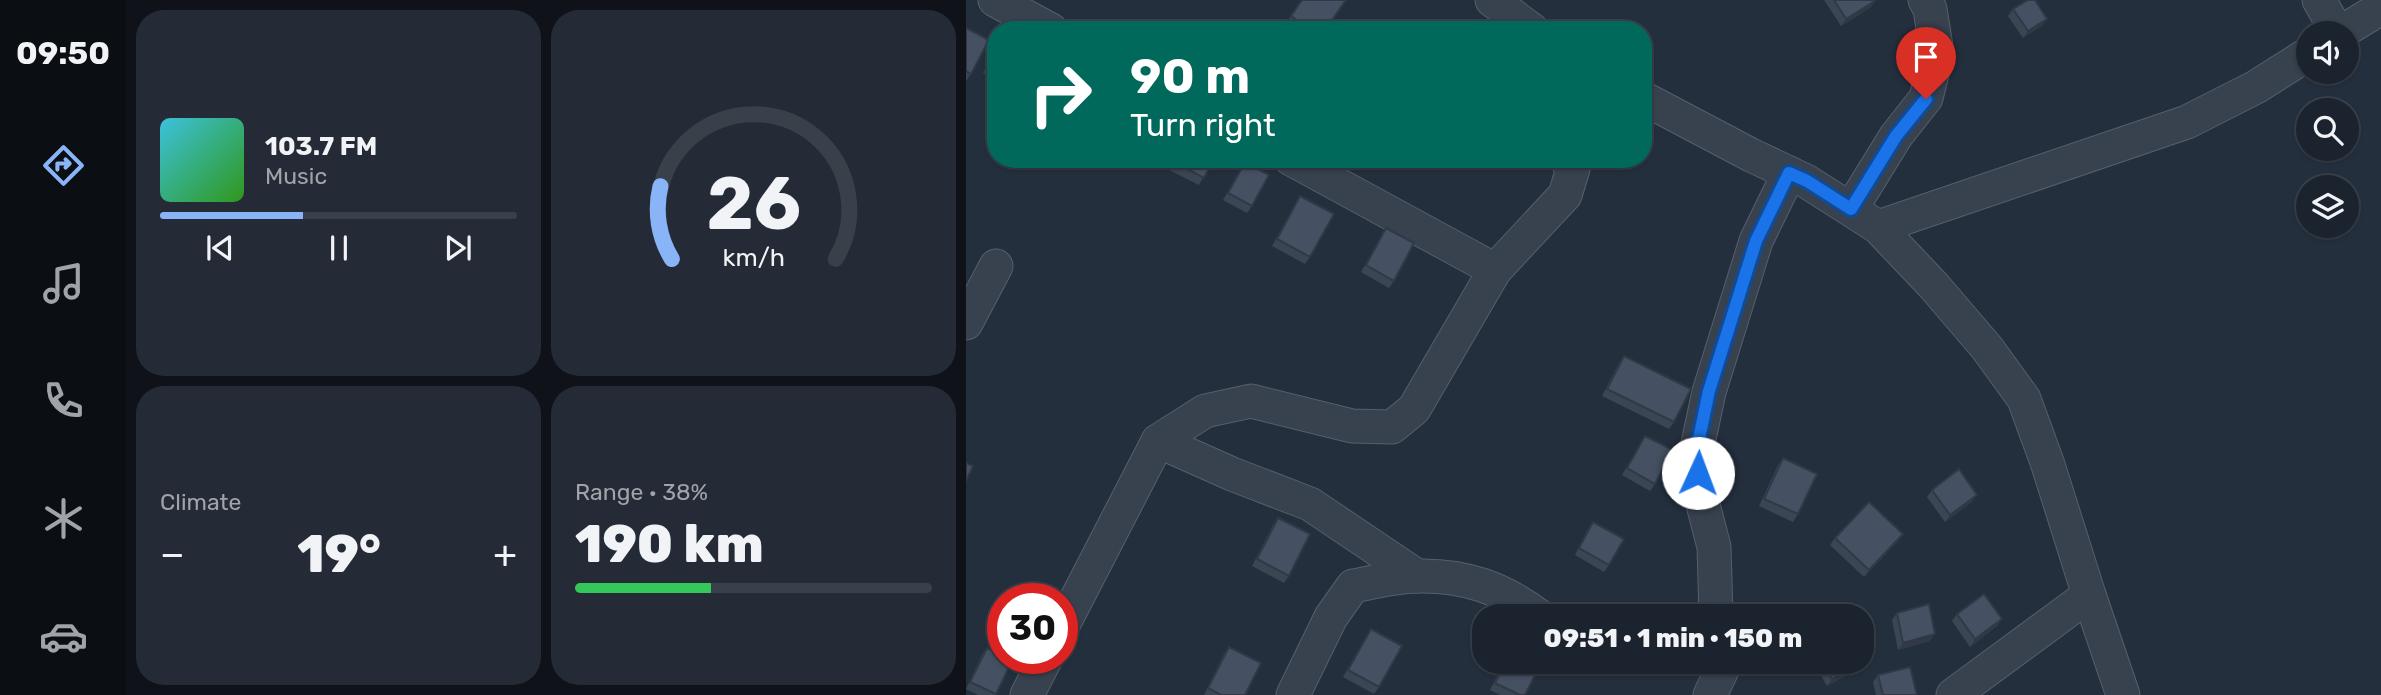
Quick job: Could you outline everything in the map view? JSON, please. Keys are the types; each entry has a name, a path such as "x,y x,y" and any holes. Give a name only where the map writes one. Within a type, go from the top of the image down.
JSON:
{"street":[{"path":"995,0 1034,21"},
{"path":"1491,0 1498,21"},
{"path":"1491,0 1520,21"},
{"path":"1864,218 1896,136 1926,99 1937,53 1930,9 1925,0"},
{"path":"2319,0 2332,21"},
{"path":"2359,21 2381,8"},
{"path":"1864,218 2186,122 2256,87 2296,62"},
{"path":"1652,103 1705,132 1807,181 1864,218 1952,307 1987,348 2024,399 2123,695"},
{"path":"1307,168 1496,270"},
{"path":"1078,596 1158,441 1205,411 1251,401 1352,426 1392,427 1414,410 1496,270 1566,195 1572,168"},
{"path":"1716,604 1714,547 1700,493 1696,453 1709,391 1756,241 1789,173"},
{"path":"966,323 996,266"},
{"path":"1158,441 1310,505 1417,576"},
{"path":"1293,695 1331,617 1353,586 1417,576 1478,582 1523,604"},
{"path":"1953,695 2089,595"},
{"path":"1027,695 1038,674"},
{"path":"1710,695 1720,674"}],"building":[{"path":"1302,0 1346,0 1331,21 1298,21 1291,16"},
{"path":"1834,0 1874,0 1875,1 1846,19"},
{"path":"2028,0 2035,0 2047,19 2028,31 2013,9"},
{"path":"966,28 987,39 987,44 971,74 966,71"},
{"path":"1185,168 1209,168 1204,178"},
{"path":"1242,168 1256,168 1269,175 1252,206 1228,193"},
{"path":"1300,196 1334,214 1310,257 1277,239"},
{"path":"1386,228 1414,243 1394,281 1366,265"},
{"path":"1624,356 1691,389 1674,422 1607,389"},
{"path":"1645,436 1673,450 1655,484 1627,468"},
{"path":"1783,458 1817,474 1798,514 1764,499"},
{"path":"966,463 973,466 966,481"},
{"path":"1959,469 1977,495 1950,515 1932,490"},
{"path":"1869,502 1903,534 1869,570 1835,538"},
{"path":"1278,518 1310,534 1289,576 1257,559"},
{"path":"1593,522 1624,539 1609,565 1579,548"},
{"path":"1984,594 2002,619 1975,639 1957,614"},
{"path":"1929,604 1935,634 1903,643 1897,613"},
{"path":"1371,629 1402,646 1379,687 1348,670"},
{"path":"1229,647 1261,663 1245,695 1221,695 1208,688"},
{"path":"987,648 987,674 1006,674 996,694 970,682"},
{"path":"1910,667 1917,695 1883,695 1878,675"},
{"path":"1500,674 1536,674 1525,695 1495,683"}],"route":[{"path":"1698,473 1696,453 1709,391 1756,241 1789,173 1807,181 1851,209 1896,136 1926,99"}]}
